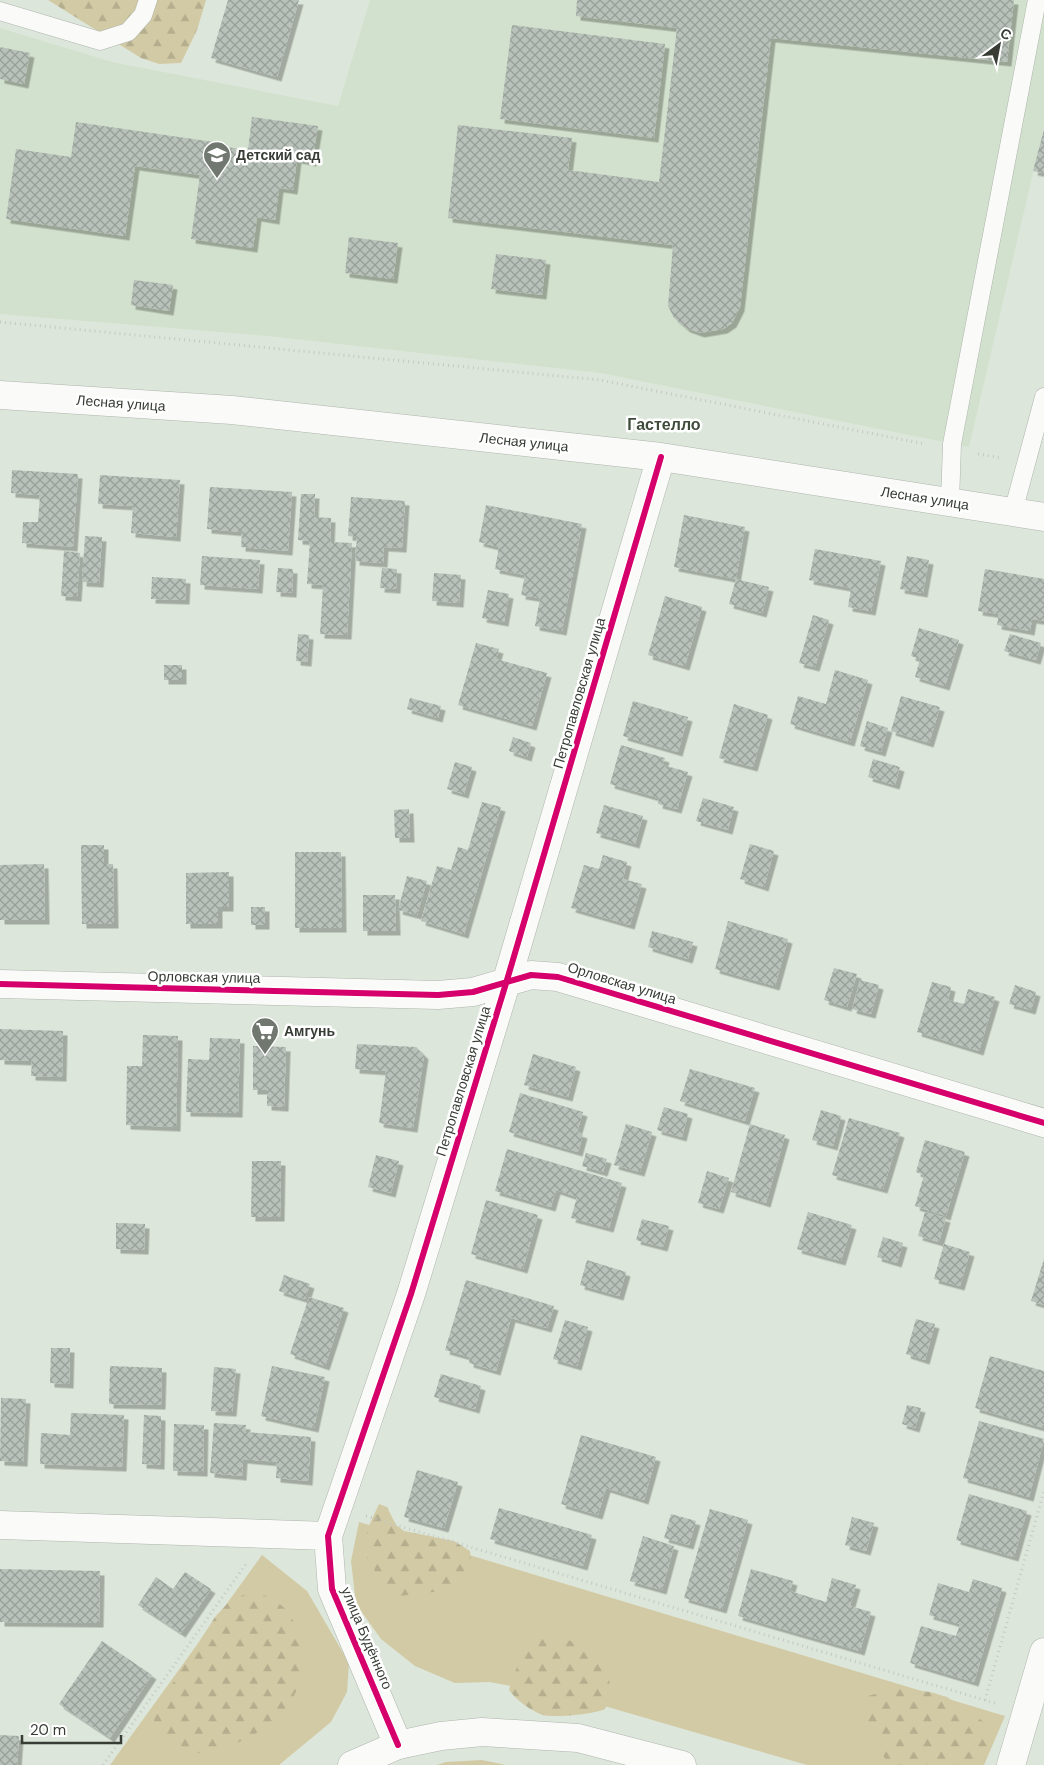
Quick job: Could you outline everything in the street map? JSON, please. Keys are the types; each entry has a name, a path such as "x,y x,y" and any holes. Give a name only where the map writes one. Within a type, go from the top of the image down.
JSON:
{"street":[{"name":"Лесная улица","path":"0,395 232,410 661,457 1044,517"},
{"name":"Петропавловская улица","path":"328,1536 411,1294 508,980 661,457"},
{"name":"Орловская улица","path":"0,984 438,995 473,992 508,980 531,976 558,977 1044,1122"},
{"path":"0,1525 328,1536"},
{"name":"улица Будённого","path":"328,1536 332,1589 398,1745"},
{"path":"1011,1765 1044,1652"},
{"path":"352,1765 398,1745 441,1736 482,1732 578,1738 682,1765"}],"lane":[{"path":"0,11 100,40 128,32 143,15 148,0"},
{"path":"950,502 952,449 1037,0"},
{"path":"1013,512 1044,397"}],"path":[{"path":"0,322 600,380 1027,463"},
{"path":"985,1700 1044,1491"},
{"path":"338,1508 1026,1712"},
{"path":"103,1765 267,1534"}],"shaded area":[{"path":"370,0 1044,0 1044,126 969,447 601,373 268,336 0,314 0,28 112,62 338,106"}],"green space":[{"path":"48,0 206,0 197,30 181,63 159,64 141,58"},
{"path":"379,1504 387,1507 396,1525 404,1531 454,1541 470,1551 471,1560 460,1585 451,1590 399,1596 382,1583 367,1558 367,1530"},
{"path":"359,1522 1005,1716 984,1765 807,1765 577,1698 489,1682 455,1683 415,1666 381,1639 356,1604 351,1561"},
{"path":"262,1555 307,1591 349,1663 347,1692 331,1722 279,1765 110,1765"},
{"path":"252,1590 283,1606 296,1625 300,1636 303,1658 302,1669 300,1680 291,1701 280,1715 258,1732 242,1741 208,1754 198,1753 185,1748 153,1731 155,1711 215,1617 227,1604"},
{"path":"545,1637 567,1639 580,1647 609,1674 610,1698 605,1709 574,1715 548,1716 524,1705 509,1690 517,1668 530,1646"},
{"path":"898,1688 930,1692 947,1697 987,1724 989,1744 978,1764 890,1765 881,1753 862,1713 868,1696"},
{"path":"482,1760 506,1765 437,1765 446,1762"}],"building":[{"path":"228,0 299,0 277,77 211,58"},
{"path":"577,0 1014,0 1007,62 771,38 740,307 732,323 723,329 700,333 686,328 674,318 668,306 673,245 448,218 458,125 572,138 568,170 659,182 677,28 576,16"},
{"path":"512,25 665,44 654,138 500,119"},
{"path":"0,47 30,53 24,84 0,79"},
{"path":"252,117 318,126 312,162 297,159 293,190 279,188 275,220 257,217 253,248 191,239 200,175 135,166 125,236 6,219 16,149 71,157 76,122 227,144 227,147 248,150"},
{"path":"1044,129 1044,173 1033,171"},
{"path":"349,237 398,243 393,279 345,273"},
{"path":"496,254 546,260 542,295 491,289"},
{"path":"134,280 173,285 169,311 131,305"},
{"path":"12,470 78,474 73,547 22,543 23,522 38,522 40,495 11,493"},
{"path":"100,475 180,480 176,537 131,533 133,506 98,504"},
{"path":"210,487 292,492 288,551 241,547 242,532 207,529"},
{"path":"301,494 315,494 314,517 331,518 330,542 352,543 347,635 320,634 323,585 307,584 310,541 298,540"},
{"path":"351,497 405,501 402,548 384,547 383,563 355,561 357,537 348,536"},
{"path":"486,505 582,524 562,631 535,626 540,598 521,595 525,575 495,569 499,547 479,542"},
{"path":"684,515 745,527 736,579 674,567"},
{"path":"85,536 102,537 99,583 82,582"},
{"path":"815,549 881,561 871,611 848,607 851,588 809,580"},
{"path":"64,551 80,553 77,597 61,596"},
{"path":"202,556 260,560 258,589 200,585"},
{"path":"907,556 929,560 923,593 900,589"},
{"path":"278,568 293,569 292,593 276,592"},
{"path":"382,568 397,569 396,589 380,588"},
{"path":"985,569 1044,579 1044,621 1032,619 1030,631 997,625 999,614 978,611"},
{"path":"434,573 461,575 459,603 432,601"},
{"path":"152,577 186,579 185,600 151,599"},
{"path":"736,579 769,587 762,613 729,604"},
{"path":"488,590 509,594 504,622 482,618"},
{"path":"665,596 702,607 685,666 648,655"},
{"path":"813,615 829,620 815,667 799,663"},
{"path":"919,628 959,640 945,686 915,677 920,659 911,656"},
{"path":"298,634 309,635 307,662 296,661"},
{"path":"1010,634 1041,643 1036,660 1004,651"},
{"path":"476,643 499,649 496,659 547,673 532,726 458,705"},
{"path":"164,665 182,665 182,680 164,680"},
{"path":"835,670 868,680 850,742 790,724 798,696 826,704"},
{"path":"901,696 940,707 929,743 891,731"},
{"path":"410,698 441,706 438,718 407,709"},
{"path":"633,701 688,717 678,752 623,736"},
{"path":"734,704 768,715 753,767 719,758"},
{"path":"867,721 888,728 881,752 860,746"},
{"path":"513,737 531,743 527,757 509,751"},
{"path":"621,745 665,758 663,765 688,772 677,809 658,804 659,798 610,784"},
{"path":"873,759 900,767 895,785 868,777"},
{"path":"455,762 472,767 464,794 447,789"},
{"path":"703,798 734,807 728,830 696,821"},
{"path":"482,802 501,807 464,934 421,921 437,866 451,870 458,847 468,850"},
{"path":"604,805 643,816 635,844 596,833"},
{"path":"409,809 410,838 395,838 394,810"},
{"path":"750,844 774,851 764,887 740,879"},
{"path":"81,845 104,845 104,864 113,864 114,924 82,924"},
{"path":"295,852 341,852 342,928 295,928"},
{"path":"603,855 627,862 623,879 642,884 630,925 571,908 584,865 599,869"},
{"path":"44,864 45,920 0,920 0,865"},
{"path":"229,872 229,907 218,907 218,924 186,924 186,873"},
{"path":"407,876 427,881 417,915 398,910"},
{"path":"363,895 395,895 396,931 363,931"},
{"path":"251,907 265,907 265,925 251,925"},
{"path":"728,921 788,939 775,986 715,969"},
{"path":"652,931 693,942 688,959 648,947"},
{"path":"834,968 857,974 847,1007 824,1000"},
{"path":"860,980 879,985 871,1014 852,1009"},
{"path":"932,982 951,987 948,1000 964,1004 968,989 995,997 979,1051 917,1032"},
{"path":"1015,985 1036,992 1031,1010 1009,1004"},
{"path":"0,1029 63,1031 62,1077 31,1076 32,1061 0,1060"},
{"path":"143,1035 178,1036 176,1127 126,1125 127,1066 142,1066"},
{"path":"210,1038 240,1039 238,1113 186,1112 188,1059 209,1060"},
{"path":"357,1044 416,1047 424,1055 413,1128 379,1123 386,1071 355,1069"},
{"path":"253,1046 286,1047 284,1107 267,1106 267,1090 253,1090"},
{"path":"533,1054 576,1067 568,1097 524,1085"},
{"path":"690,1069 755,1088 745,1121 680,1101"},
{"path":"520,1093 583,1112 577,1132 583,1134 578,1152 509,1132"},
{"path":"664,1107 688,1114 682,1137 657,1130"},
{"path":"821,1110 841,1116 833,1146 812,1140"},
{"path":"849,1118 900,1133 883,1189 832,1175"},
{"path":"626,1124 652,1132 640,1172 614,1165"},
{"path":"750,1124 785,1135 766,1203 731,1192"},
{"path":"925,1140 965,1152 946,1216 915,1206 924,1175 916,1172"},
{"path":"507,1149 622,1183 609,1228 571,1218 577,1197 556,1190 551,1207 495,1191"},
{"path":"586,1153 607,1159 603,1172 582,1166"},
{"path":"376,1155 399,1161 391,1193 368,1187"},
{"path":"252,1161 281,1161 280,1217 251,1217"},
{"path":"707,1171 729,1178 719,1209 698,1203"},
{"path":"486,1200 538,1215 523,1269 471,1254"},
{"path":"808,1212 852,1225 841,1261 797,1249"},
{"path":"925,1212 946,1218 939,1242 918,1236"},
{"path":"642,1219 669,1226 663,1247 636,1240"},
{"path":"116,1223 145,1224 144,1250 116,1249"},
{"path":"883,1237 903,1243 897,1263 877,1257"},
{"path":"944,1244 970,1252 960,1286 934,1279"},
{"path":"1044,1259 1044,1305 1031,1301"},
{"path":"587,1260 626,1272 619,1296 580,1285"},
{"path":"284,1275 310,1284 305,1299 279,1291"},
{"path":"466,1280 554,1306 547,1328 511,1318 496,1371 469,1363 470,1357 445,1350"},
{"path":"309,1297 344,1308 325,1366 290,1354"},
{"path":"916,1319 935,1324 925,1360 906,1354"},
{"path":"565,1320 588,1327 577,1366 553,1359"},
{"path":"51,1348 70,1348 69,1384 50,1383"},
{"path":"990,1356 1044,1371 1044,1428 975,1408"},
{"path":"110,1366 162,1368 161,1405 109,1404"},
{"path":"272,1366 325,1377 314,1428 261,1416"},
{"path":"214,1367 236,1369 232,1412 211,1411"},
{"path":"441,1374 481,1386 475,1409 434,1397"},
{"path":"1,1398 26,1399 23,1462 0,1461"},
{"path":"907,1405 921,1408 915,1428 902,1424"},
{"path":"71,1413 124,1415 122,1467 40,1464 41,1433 70,1435"},
{"path":"144,1415 161,1416 160,1465 142,1464"},
{"path":"979,1421 1044,1439 1029,1497 963,1478"},
{"path":"214,1423 246,1425 245,1432 311,1437 308,1481 276,1478 277,1462 243,1459 242,1476 210,1473"},
{"path":"174,1424 204,1425 203,1472 173,1471"},
{"path":"581,1435 656,1457 644,1500 606,1488 598,1515 561,1504"},
{"path":"417,1470 458,1482 444,1528 404,1517"},
{"path":"969,1494 1027,1511 1014,1557 956,1540"},
{"path":"499,1508 592,1535 583,1566 490,1539"},
{"path":"710,1509 748,1520 722,1609 684,1598"},
{"path":"671,1514 696,1521 689,1545 664,1538"},
{"path":"852,1517 874,1523 866,1551 845,1545"},
{"path":"643,1536 674,1546 662,1590 630,1581"},
{"path":"0,1569 100,1571 99,1623 0,1622"},
{"path":"751,1569 793,1581 790,1591 826,1602 832,1578 856,1585 850,1606 871,1612 860,1651 738,1616"},
{"path":"185,1572 211,1589 181,1633 138,1605 156,1577 173,1589"},
{"path":"973,1579 1002,1588 974,1682 910,1663 921,1626 956,1636 960,1624 929,1615 938,1583 969,1592"},
{"path":"102,1641 152,1675 110,1738 59,1704"},
{"path":"0,1735 19,1736 17,1765 0,1765"}],"cycle path":[{"path":"398,1745 332,1589 328,1536 411,1294 507,980 661,457"},
{"path":"0,984 438,995 473,992 531,975 558,977 1044,1123"}],"place":[{"name":"Детский сад","path":"217,179"},
{"name":"Амгунь","path":"265,1055"}],"district":[{"name":"Гастелло","path":"664,424"}]}
